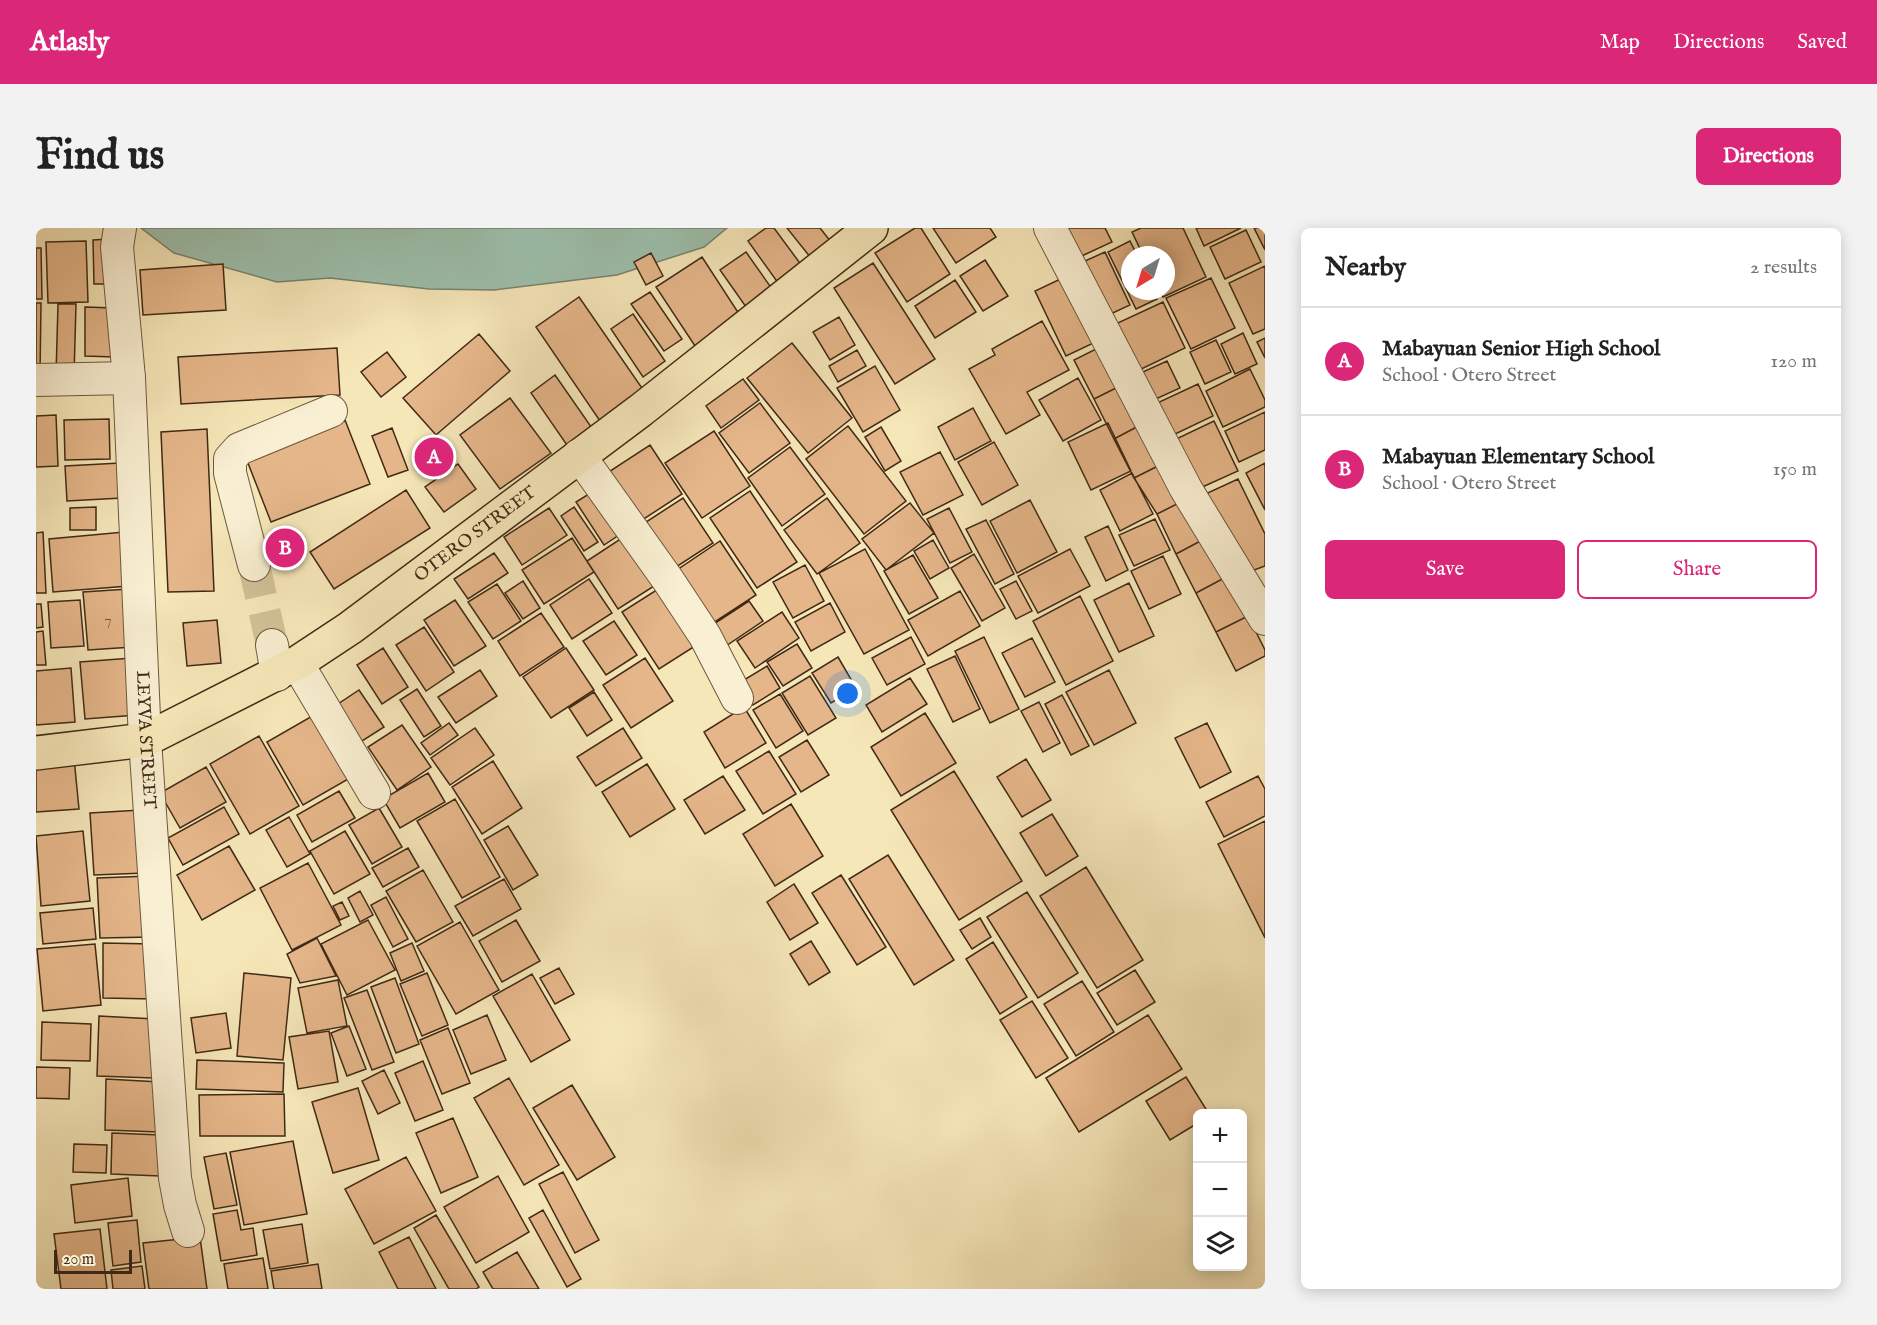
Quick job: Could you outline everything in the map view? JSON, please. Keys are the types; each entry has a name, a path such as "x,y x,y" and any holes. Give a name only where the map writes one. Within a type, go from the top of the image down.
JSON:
{"main road":[{"name":"OTERO STREET","path":"36,753 145,740 282,661 350,628 755,321 871,228"}],"street":[{"path":"1050,228 1186,489 1265,619"},
{"name":"LEYVA STREET","path":"118,238 129,378 145,740 175,1178 188,1232"},
{"path":"36,380 129,378"},
{"path":"254,565 230,473 230,459 239,449 331,411"},
{"path":"579,455 705,636 737,698"},
{"path":"282,661 374,793"}],"shaded area":[{"path":"141,228 727,228 704,247 617,275 494,290 429,289 330,278 277,282 174,253"}],"building":[{"path":"766,228 774,228 805,270 781,287 748,241"},
{"path":"787,228 820,228 831,242 811,258"},
{"path":"915,228 921,228 950,274 907,302 875,253"},
{"path":"933,228 990,228 996,237 956,263"},
{"path":"1058,228 1105,228 1112,242 1073,260"},
{"path":"1141,228 1183,228 1206,277 1175,291 1175,246 1139,246 1132,232"},
{"path":"1196,228 1241,228 1204,246"},
{"path":"1254,228 1265,228 1265,250"},
{"path":"1246,230 1261,262 1225,279 1210,247"},
{"path":"110,239 111,284 94,284 93,240"},
{"path":"86,241 88,302 48,303 46,242"},
{"path":"1130,241 1132,246 1121,246 1121,278 1108,252"},
{"path":"36,248 41,248 42,299 36,299"},
{"path":"746,252 777,296 751,314 720,270"},
{"path":"1105,252 1121,286 1121,300 1128,300 1130,305 1102,318 1076,265"},
{"path":"651,253 663,276 646,285 634,262"},
{"path":"702,257 743,320 697,349 656,287"},
{"path":"985,260 1008,296 983,311 960,276"},
{"path":"873,263 935,359 895,384 834,288"},
{"path":"223,264 226,310 143,315 140,270"},
{"path":"1265,266 1265,329 1253,334 1229,283"},
{"path":"1071,274 1102,339 1066,356 1035,291"},
{"path":"1211,278 1235,328 1191,349 1167,300 1175,300 1175,294"},
{"path":"955,280 976,312 935,338 915,306"},
{"path":"650,292 682,339 664,351 631,304"},
{"path":"579,297 644,391 600,421 536,327"},
{"path":"1132,300 1155,300 1136,309"},
{"path":"1163,302 1185,348 1131,374 1109,327"},
{"path":"36,303 41,303 40,374 36,374"},
{"path":"58,304 76,304 74,376 56,375"},
{"path":"85,307 114,308 114,357 85,356"},
{"path":"633,314 665,361 643,377 611,329"},
{"path":"839,317 855,345 830,360 813,332"},
{"path":"1042,321 1069,370 1027,392 1040,415 1006,434 969,369 995,355 992,349"},
{"path":"1243,333 1257,364 1235,374 1221,344"},
{"path":"479,334 510,371 436,435 403,398"},
{"path":"1265,338 1265,358 1257,342"},
{"path":"1216,340 1231,372 1205,384 1190,352"},
{"path":"792,343 852,418 808,453 747,378"},
{"path":"1106,344 1126,383 1094,399 1074,360"},
{"path":"337,348 340,395 181,404 178,357"},
{"path":"857,350 866,366 838,382 829,366"},
{"path":"387,352 406,377 381,397 361,372"},
{"path":"1167,361 1180,388 1147,403 1134,376"},
{"path":"875,366 900,410 863,432 837,388"},
{"path":"1250,369 1265,400 1265,407 1223,427 1206,391"},
{"path":"555,375 594,431 569,448 531,393"},
{"path":"1078,378 1101,420 1063,441 1039,400"},
{"path":"743,379 759,400 721,428 706,406"},
{"path":"1126,383 1146,422 1114,439 1094,399"},
{"path":"1198,384 1213,416 1171,436 1155,404"},
{"path":"510,398 551,453 500,489 460,435"},
{"path":"760,403 790,443 749,473 719,433"},
{"path":"973,408 991,441 955,460 938,427"},
{"path":"1265,412 1265,450 1239,462 1225,431"},
{"path":"56,415 58,466 36,467 36,416"},
{"path":"109,419 110,459 65,460 64,420"},
{"path":"345,420 370,484 271,522 246,458"},
{"path":"1214,421 1238,471 1198,489 1174,440"},
{"path":"1146,422 1166,462 1134,478 1114,439"},
{"path":"1108,423 1131,471 1091,490 1068,442"},
{"path":"848,426 906,501 864,534 806,459"},
{"path":"881,427 901,461 885,471 865,437"},
{"path":"392,428 408,470 388,477 372,436"},
{"path":"207,429 214,591 168,592 161,432"},
{"path":"714,431 750,486 702,518 665,463"},
{"path":"994,442 1018,485 982,505 958,462"},
{"path":"650,445 682,494 633,526 601,477"},
{"path":"790,447 825,494 782,526 748,478"},
{"path":"940,452 963,495 923,515 900,472"},
{"path":"1166,462 1189,498 1157,514 1134,478"},
{"path":"120,463 122,498 67,501 65,466"},
{"path":"1265,463 1265,510 1246,473"},
{"path":"458,464 476,489 444,512 425,487"},
{"path":"1132,473 1153,514 1120,531 1100,490"},
{"path":"1238,479 1265,534 1265,566 1246,573 1201,496"},
{"path":"600,487 628,529 604,545 576,502"},
{"path":"406,490 430,528 334,589 310,552"},
{"path":"750,491 797,562 757,588 710,518"},
{"path":"683,498 713,543 673,569 643,524"},
{"path":"827,498 860,543 817,574 784,530"},
{"path":"1189,498 1208,537 1176,554 1157,514"},
{"path":"1030,500 1057,552 1017,573 990,521"},
{"path":"910,503 934,533 886,570 862,539"},
{"path":"96,507 96,530 70,530 70,508"},
{"path":"574,507 598,542 584,551 561,516"},
{"path":"549,508 567,535 522,565 504,537"},
{"path":"949,508 972,552 950,563 927,519"},
{"path":"1155,519 1170,550 1134,566 1119,535"},
{"path":"986,520 1014,574 995,584 966,529"},
{"path":"1108,526 1128,570 1106,581 1085,537"},
{"path":"43,532 46,593 36,593 36,533"},
{"path":"124,532 129,586 53,592 49,539"},
{"path":"631,532 662,581 618,609 587,561"},
{"path":"1208,537 1228,576 1196,593 1176,554"},
{"path":"572,538 594,572 544,604 522,570"},
{"path":"933,540 949,568 930,579 914,551"},
{"path":"720,541 756,595 704,629 668,576"},
{"path":"865,549 909,630 864,654 819,573"},
{"path":"1070,549 1090,586 1038,613 1018,576"},
{"path":"494,553 508,573 468,599 454,579"},
{"path":"974,554 1005,608 982,621 951,568"},
{"path":"913,555 938,598 909,614 884,571"},
{"path":"1163,556 1181,594 1149,609 1131,571"},
{"path":"805,565 824,601 793,618 773,582"},
{"path":"1228,576 1248,616 1216,632 1196,593"},
{"path":"589,579 612,613 572,639 550,605"},
{"path":"523,581 540,608 523,619 505,593"},
{"path":"1016,581 1032,611 1016,619 1000,589"},
{"path":"1129,583 1154,636 1119,652 1094,600"},
{"path":"497,584 521,621 493,639 468,602"},
{"path":"666,584 703,641 659,669 622,612"},
{"path":"128,589 133,647 88,650 83,592"},
{"path":"960,591 980,626 928,656 908,620"},
{"path":"1080,596 1113,661 1066,685 1033,621"},
{"path":"80,600 84,646 51,648 48,602"},
{"path":"455,600 486,646 454,666 424,620"},
{"path":"749,601 763,621 720,650 706,629"},
{"path":"830,603 845,632 811,651 795,622"},
{"path":"36,604 41,604 43,627 36,628"},
{"path":"782,612 799,638 755,668 737,641"},
{"path":"541,613 564,647 520,676 498,641"},
{"path":"1248,616 1265,650 1265,656 1236,671 1216,632"},
{"path":"217,620 221,663 187,666 183,623"},
{"path":"614,621 637,655 606,675 583,641"},
{"path":"424,627 454,672 426,691 396,645"},
{"path":"43,631 46,665 36,665 36,632"},
{"path":"911,637 925,664 887,685 872,658"},
{"path":"984,637 1019,709 990,723 955,651"},
{"path":"1032,638 1055,682 1025,697 1002,653"},
{"path":"797,644 812,668 783,686 767,662"},
{"path":"383,648 408,687 382,704 357,665"},
{"path":"566,648 594,690 551,718 523,677"},
{"path":"955,656 980,709 953,722 927,669"},
{"path":"838,657 856,688 831,703 812,673"},
{"path":"132,658 137,715 85,719 80,662"},
{"path":"645,658 673,701 631,728 603,685"},
{"path":"767,666 780,688 753,705 739,683"},
{"path":"71,668 75,722 36,725 36,671"},
{"path":"480,670 497,696 456,723 438,697"},
{"path":"1109,670 1136,723 1094,745 1066,692"},
{"path":"810,676 836,718 808,735 782,693"},
{"path":"910,678 927,704 882,732 866,705"},
{"path":"417,689 441,726 424,737 400,700"},
{"path":"359,690 384,727 359,743 335,706"},
{"path":"594,692 612,720 587,736 569,708"},
{"path":"780,694 803,731 776,748 753,710"},
{"path":"1062,695 1089,746 1071,755 1045,704"},
{"path":"1039,702 1060,743 1043,752 1021,711"},
{"path":"744,707 766,743 725,768 704,732"},
{"path":"925,713 956,763 901,796 871,747"},
{"path":"314,715 350,778 303,805 267,742"},
{"path":"449,723 458,735 430,755 421,743"},
{"path":"1207,723 1231,772 1200,788 1175,738"},
{"path":"402,725 431,767 397,790 368,747"},
{"path":"475,728 494,755 450,785 431,758"},
{"path":"623,728 642,758 596,786 577,757"},
{"path":"259,736 299,806 250,834 210,764"},
{"path":"807,740 829,775 801,792 779,757"},
{"path":"769,751 796,794 763,814 736,771"},
{"path":"74,758 79,809 36,812 36,761"},
{"path":"1026,759 1051,800 1022,817 997,777"},
{"path":"493,761 522,808 482,834 452,787"},
{"path":"647,764 675,809 630,837 602,792"},
{"path":"206,767 226,802 180,828 160,793"},
{"path":"954,771 1022,881 959,920 891,810"},
{"path":"428,773 445,802 400,828 383,799"},
{"path":"723,776 745,810 705,834 684,800"},
{"path":"1258,776 1265,789 1265,816 1224,837 1206,802"},
{"path":"339,791 355,818 312,842 297,815"},
{"path":"455,799 500,877 462,898 417,821"},
{"path":"791,804 823,856 775,886 743,834"},
{"path":"224,807 239,834 183,865 168,838"},
{"path":"379,808 402,847 372,864 349,825"},
{"path":"141,810 145,873 94,875 90,813"},
{"path":"1052,814 1078,856 1046,876 1020,833"},
{"path":"289,817 310,854 287,867 266,830"},
{"path":"1265,821 1265,938 1218,844"},
{"path":"508,826 538,875 513,890 484,840"},
{"path":"83,831 90,901 41,906 36,836"},
{"path":"345,831 370,874 334,894 310,851"},
{"path":"229,846 255,890 202,920 177,875"},
{"path":"408,848 419,867 383,887 372,868"},
{"path":"888,855 954,960 914,985 849,879"},
{"path":"308,863 341,925 292,950 260,888"},
{"path":"1086,867 1143,960 1097,988 1040,896"},
{"path":"423,870 453,922 416,942 386,891"},
{"path":"841,875 886,947 857,965 812,893"},
{"path":"150,876 152,937 100,938 97,878"},
{"path":"504,879 521,909 473,936 455,906"},
{"path":"794,884 818,923 790,940 767,902"},
{"path":"360,891 373,915 360,922 348,898"},
{"path":"1027,892 1078,973 1038,998 987,917"},
{"path":"386,897 408,939 393,947 371,905"},
{"path":"342,902 349,916 340,920 333,906"},
{"path":"93,908 96,939 43,944 40,913"},
{"path":"980,918 991,937 972,949 960,930"},
{"path":"368,920 395,970 347,995 321,944"},
{"path":"516,920 540,961 502,982 479,941"},
{"path":"460,922 499,990 456,1014 417,946"},
{"path":"317,938 336,976 300,983 287,954"},
{"path":"811,941 830,972 809,985 790,954"},
{"path":"993,942 1027,997 1000,1014 966,959"},
{"path":"103,943 154,944 154,999 103,998"},
{"path":"412,943 424,971 401,981 390,953"},
{"path":"95,944 101,1005 43,1011 37,949"},
{"path":"559,968 574,994 555,1004 540,978"},
{"path":"1135,970 1155,1002 1117,1025 1097,993"},
{"path":"244,973 291,978 283,1060 237,1056"},
{"path":"427,973 448,1025 422,1036 400,984"},
{"path":"532,974 570,1040 531,1062 493,996"},
{"path":"395,978 419,1044 396,1053 371,987"},
{"path":"338,980 347,1026 307,1033 298,988"},
{"path":"1082,981 1114,1032 1076,1056 1044,1004"},
{"path":"367,990 394,1062 372,1070 344,998"},
{"path":"1032,1001 1068,1058 1036,1078 1000,1020"},
{"path":"226,1013 231,1048 196,1053 191,1018"},
{"path":"487,1015 506,1060 471,1074 453,1030"},
{"path":"1148,1015 1182,1069 1079,1132 1046,1078"},
{"path":"99,1016 155,1019 153,1078 97,1076"},
{"path":"42,1022 91,1024 90,1061 41,1060"},
{"path":"349,1026 366,1069 347,1076 331,1033"},
{"path":"448,1028 470,1083 442,1094 420,1040"},
{"path":"329,1031 338,1082 298,1089 289,1037"},
{"path":"197,1060 284,1063 283,1092 196,1089"},
{"path":"423,1061 443,1110 415,1121 395,1073"},
{"path":"36,1067 70,1068 69,1099 36,1098"},
{"path":"384,1070 400,1103 378,1114 362,1081"},
{"path":"1186,1077 1206,1109 1193,1109 1193,1126 1170,1140 1146,1101"},
{"path":"509,1078 559,1165 524,1185 474,1098"},
{"path":"106,1079 160,1082 159,1132 105,1130"},
{"path":"572,1085 615,1157 577,1180 533,1108"},
{"path":"358,1088 379,1160 333,1173 312,1102"},
{"path":"284,1094 285,1136 200,1136 199,1095"},
{"path":"453,1118 478,1177 441,1193 416,1133"},
{"path":"112,1133 161,1135 160,1176 111,1174"},
{"path":"293,1141 307,1214 244,1225 230,1152"},
{"path":"74,1144 107,1145 106,1173 73,1172"},
{"path":"226,1153 237,1205 214,1209 204,1157"},
{"path":"406,1157 436,1211 374,1244 345,1189"},
{"path":"563,1172 599,1240 575,1253 539,1184"},
{"path":"498,1176 529,1232 476,1263 444,1207"},
{"path":"128,1178 132,1216 75,1223 71,1185"},
{"path":"237,1210 241,1230 253,1228 257,1255 221,1261 213,1214"},
{"path":"543,1210 581,1279 567,1287 529,1218"},
{"path":"436,1215 479,1287 476,1289 449,1289 414,1228"},
{"path":"137,1220 141,1262 113,1266 108,1223"},
{"path":"302,1224 308,1263 270,1269 263,1230"},
{"path":"100,1229 107,1289 61,1289 54,1234"},
{"path":"200,1237 207,1289 149,1289 143,1243"},
{"path":"409,1237 436,1289 398,1289 379,1252"},
{"path":"517,1252 539,1289 493,1289 483,1272"},
{"path":"263,1258 268,1289 228,1289 224,1264"},
{"path":"318,1264 322,1289 274,1289 271,1271"},
{"path":"142,1266 145,1289 113,1289 111,1270"}],"tunnel":[{"path":"254,565 272,645"}],"place":[{"name":"Mabayuan Senior High School","path":"434,457"},
{"name":"Mabayuan Elementary School","path":"285,548"}]}
